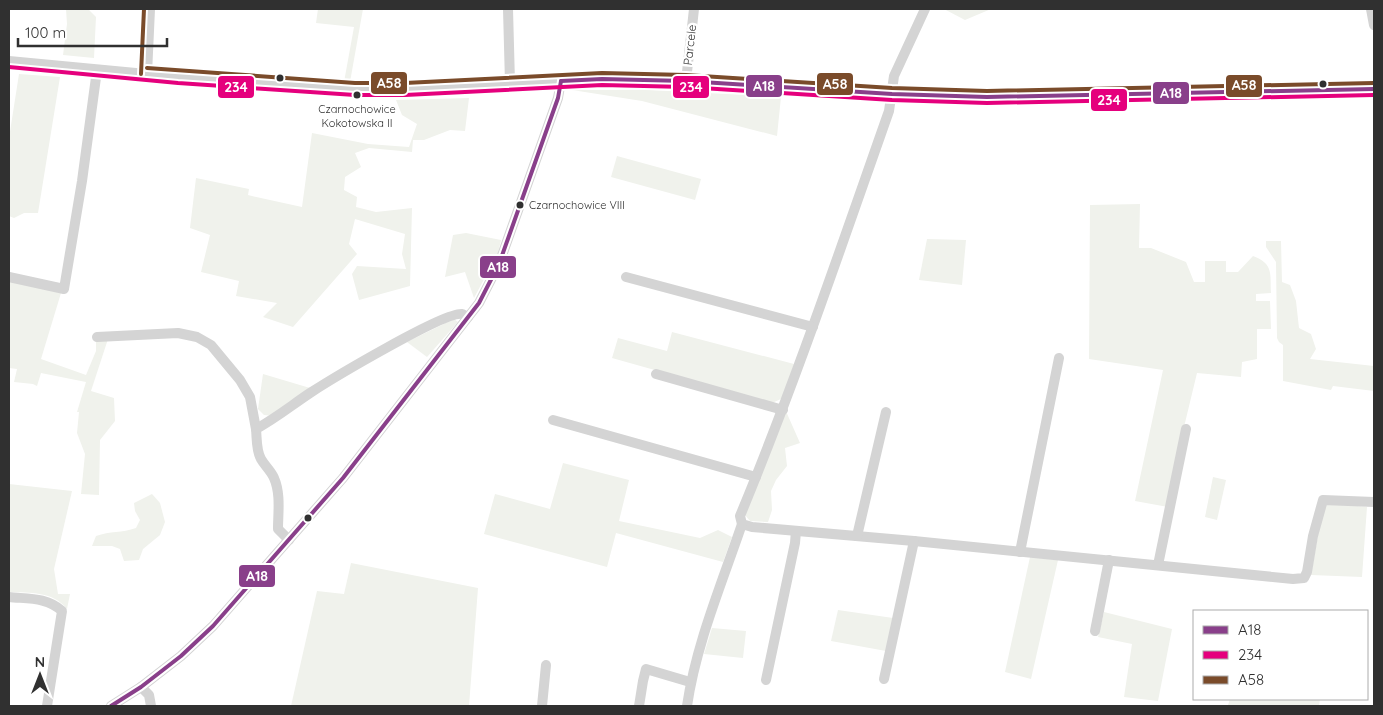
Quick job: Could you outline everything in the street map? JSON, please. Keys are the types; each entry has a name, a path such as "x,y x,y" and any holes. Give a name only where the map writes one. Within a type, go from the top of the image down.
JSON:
{"street":[{"path":"148,74 150,9"},
{"path":"508,9 510,83"},
{"name":"Parcele","path":"686,81 694,9"},
{"path":"687,706 690,682 742,524 740,516 783,410 889,110 894,76 925,9"},
{"path":"1371,9 1374,25"},
{"path":"9,61 314,88 354,89 405,89 602,79 686,81 987,98 1374,89"},
{"path":"9,277 64,289 82,181 97,70"},
{"path":"112,706 181,656 213,626 343,478 486,293 499,264 558,98 561,81"},
{"path":"626,277 813,327"},
{"path":"256,428 276,418 331,380 428,325 455,314 468,317"},
{"path":"97,337 178,333 197,337 211,345 240,380 250,397 256,428 257,447 262,460 275,480 279,499 278,529 289,540"},
{"path":"1020,552 1059,358"},
{"path":"656,374 783,410"},
{"path":"857,536 886,412"},
{"path":"553,420 756,477"},
{"path":"1158,565 1186,429"},
{"path":"742,524 752,527 914,541 1293,579 1304,578 1307,572 1313,536 1323,500 1374,502"},
{"path":"766,680 796,531"},
{"path":"884,679 914,541"},
{"path":"1095,631 1109,560"},
{"path":"9,597 41,600 54,604 62,610 47,706"},
{"path":"542,706 546,665"},
{"path":"639,706 646,669 690,682"},
{"path":"141,686 149,695 151,706"}],"shaded area":[{"path":"66,9 88,9 96,17 94,58 63,55 67,24"},
{"path":"318,9 363,9 350,82 344,82 354,27 316,23"},
{"path":"944,9 991,9 965,20"},
{"path":"19,74 60,77 38,213 24,213 14,218 9,216 9,138"},
{"path":"572,90 650,90 781,97 777,136 642,101"},
{"path":"469,98 465,131 450,130 424,140 413,140 412,152 369,148 355,153 361,167 345,177 344,190 357,197 356,207 376,212 412,208 410,286 359,300 352,274 357,266 406,269 402,254 405,234 355,219 349,244 357,254 293,327 263,317 277,303 236,296 239,281 201,272 210,235 190,228 196,178 249,189 248,195 302,207 312,133 368,144 409,147 417,124 402,115 396,100"},
{"path":"617,156 701,179 695,200 611,177"},
{"path":"1140,204 1139,248 1151,248 1186,262 1194,282 1205,282 1205,261 1226,261 1226,272 1238,272 1253,256 1265,262 1270,270 1271,293 1256,294 1256,301 1270,301 1271,329 1257,329 1257,359 1242,362 1241,377 1197,373 1168,507 1135,501 1163,370 1089,359 1090,205"},
{"path":"466,233 501,240 498,253 474,298 465,272 445,277 453,235"},
{"path":"927,239 966,240 962,285 919,280"},
{"path":"1266,241 1281,241 1282,282 1290,285 1296,301 1299,328 1311,334 1316,349 1310,359 1374,366 1374,391 1333,386 1331,390 1283,381 1283,345 1277,338 1276,262 1266,247"},
{"path":"9,280 61,293 41,359 86,375 96,351 96,340 108,339 91,391 114,398 115,421 100,440 99,495 81,494 85,454 77,433 79,412 77,412 86,382 41,373 37,386 14,382 17,369 9,368"},
{"path":"454,319 458,322 427,357 407,342"},
{"path":"672,332 794,364 783,398 772,403 612,358 618,338 667,351"},
{"path":"263,374 310,388 273,416 264,415 258,409"},
{"path":"785,409 800,443 785,448 787,466 776,480 771,491 772,510 768,522 750,521 745,515"},
{"path":"563,463 629,480 619,521 700,538 718,530 732,537 723,562 616,533 607,567 484,534 495,494 550,509"},
{"path":"1213,477 1226,480 1217,520 1205,517"},
{"path":"9,484 72,491 54,569 58,594 70,594 67,609 61,603 48,596 9,592"},
{"path":"152,494 160,503 165,522 160,535 143,549 139,560 124,561 120,549 112,546 92,546 96,536 136,528 140,520 135,511 134,503"},
{"path":"1328,503 1367,507 1362,577 1311,575 1323,507"},
{"path":"1030,557 1058,560 1031,679 1005,672"},
{"path":"351,563 478,588 469,706 291,706 317,591 344,594"},
{"path":"838,610 893,618 886,651 831,641"},
{"path":"1104,612 1172,629 1158,701 1124,697 1132,644 1098,637"},
{"path":"712,628 746,631 743,658 704,654"},
{"path":"1230,700 1320,700 1319,706 1217,706 1228,705"}],"transit line":[{"name":"A58","path":"141,74 144,9"},
{"name":"234","path":"9,67 178,83 355,95 405,95 602,85 686,87 892,100 987,103 1374,95"},
{"name":"A58","path":"147,68 355,83 405,83 602,73 686,75 892,88 987,91 1374,83"},
{"name":"A18","path":"561,81 602,79 686,81 892,94 987,97 1374,89"},
{"name":"A18","path":"111,706 141,687 181,656 213,626 343,478 479,303 499,264 558,98 561,81"}],"place":[{"name":"Czarnochowice Kokotowska II","path":"357,95"},
{"name":"Czarnochowice VIII","path":"520,205"}]}
